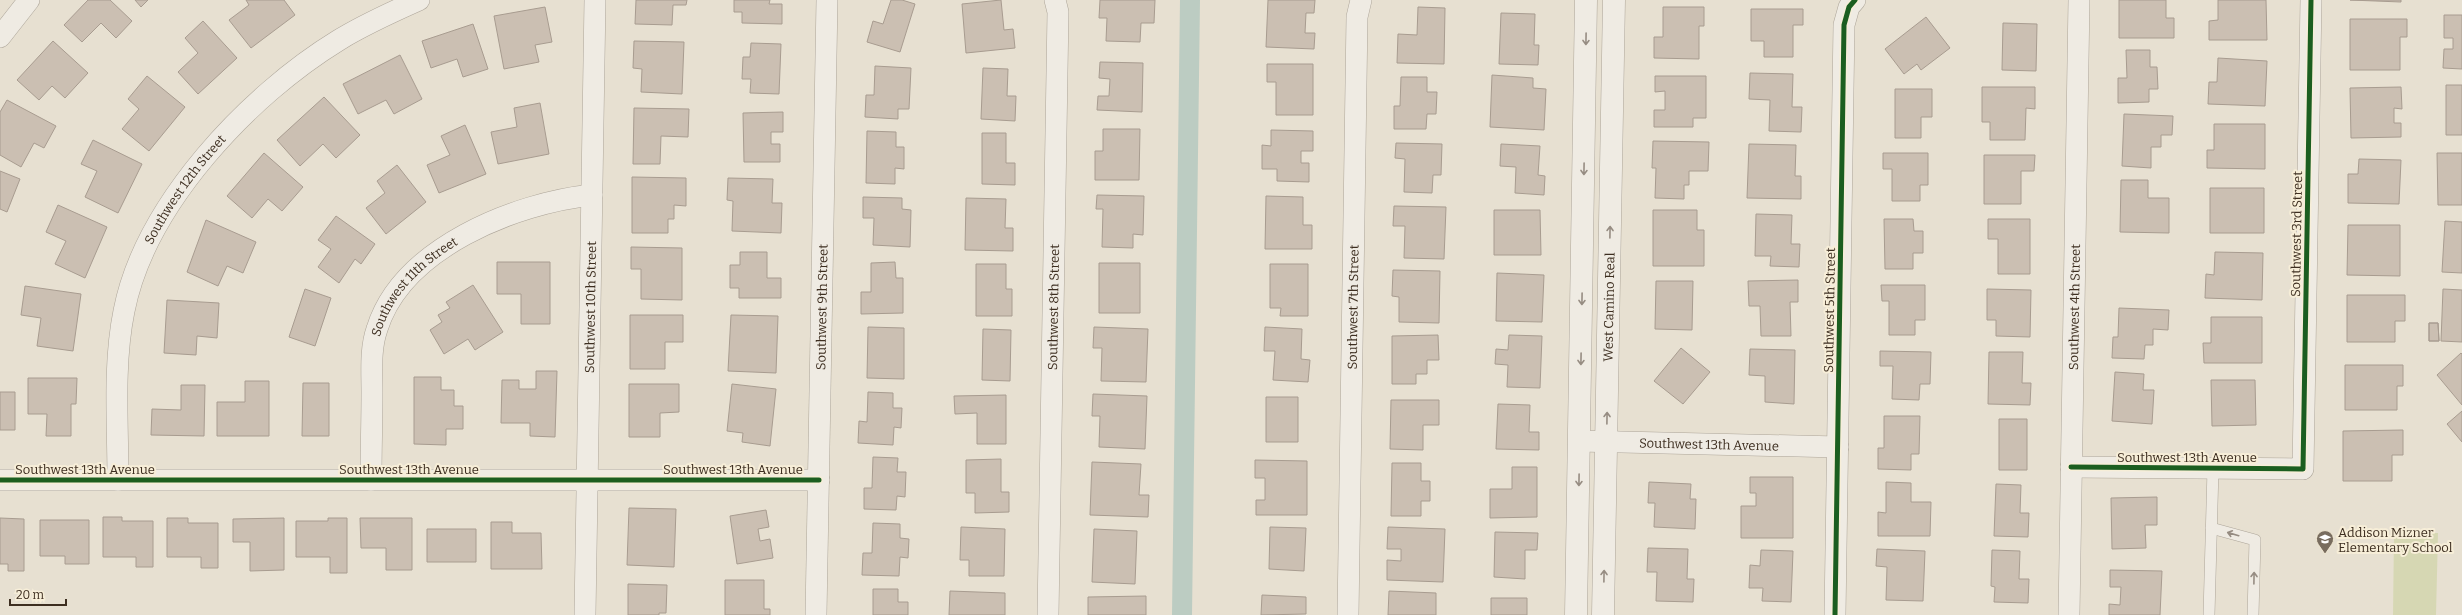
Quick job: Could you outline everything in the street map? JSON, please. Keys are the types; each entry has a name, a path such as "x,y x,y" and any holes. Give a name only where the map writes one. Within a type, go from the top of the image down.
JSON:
{"street":[{"path":"0,37 29,0"},
{"name":"Southwest 12th Street","path":"118,480 120,331 129,290 152,234 181,188 214,145 252,106 294,71 338,40 370,22 419,0"},
{"name":"Southwest 10th Street","path":"585,615 595,0"},
{"name":"Southwest 9th Street","path":"816,615 827,0"},
{"name":"Southwest 8th Street","path":"1048,615 1058,12 1055,0"},
{"name":"Southwest 7th Street","path":"1348,615 1357,17 1361,0"},
{"path":"1576,615 1586,0"},
{"name":"West Camino Real","path":"1603,615 1614,0"},
{"name":"Southwest 4th Street","path":"2069,615 2079,0"},
{"name":"Southwest 3rd Street","path":"2303,469 2311,0"},
{"name":"Southwest 5th Street","path":"1835,615 1844,25 1852,3"},
{"name":"Southwest 11th Street","path":"371,480 372,352 376,330 385,308 397,290 440,251 471,231 504,216 538,204 592,195"},
{"name":"Southwest 13th Avenue","path":"1579,441 1838,447"},
{"name":"Southwest 13th Avenue","path":"2071,467 2303,469"},
{"name":"Southwest 13th Avenue","path":"0,480 818,480"}],"lane":[{"path":"2209,615 2213,468"},
{"path":"2211,528 2255,540 2253,615"}],"green space":[{"path":"2394,533 2438,533 2436,615 2393,615"}],"building":[{"path":"88,0 110,0 132,21 116,38 101,23 82,42 64,25"},
{"path":"135,0 148,0 141,7"},
{"path":"246,0 284,0 295,15 251,48 229,20 249,5"},
{"path":"636,0 687,0 686,5 673,5 672,25 635,24"},
{"path":"734,0 770,0 769,4 782,4 782,24 742,23 742,12 734,12"},
{"path":"891,0 902,0 915,4 900,52 867,42 873,21 883,24"},
{"path":"1001,0 1004,30 1013,29 1015,48 966,53 962,4"},
{"path":"1100,0 1155,0 1154,23 1141,23 1140,42 1106,41 1107,18 1099,18"},
{"path":"1268,0 1315,0 1314,13 1306,13 1305,33 1315,33 1314,49 1266,47"},
{"path":"2119,0 2166,0 2166,18 2174,18 2174,38 2119,38"},
{"path":"2218,0 2266,0 2267,40 2209,40 2209,21 2218,20"},
{"path":"2350,0 2401,0 2401,2"},
{"path":"545,7 552,42 535,45 539,62 504,69 494,16"},
{"path":"1418,7 1445,8 1444,64 1397,63 1398,34 1417,35"},
{"path":"1663,7 1704,7 1704,26 1699,26 1699,59 1654,58 1654,37 1663,37"},
{"path":"1751,9 1803,9 1803,25 1793,25 1793,57 1764,57 1764,41 1751,41"},
{"path":"1501,13 1535,14 1534,45 1539,45 1538,65 1499,64"},
{"path":"2444,15 2462,15 2462,69 2443,68 2444,49 2453,49 2453,38 2444,38"},
{"path":"1926,17 1950,48 1921,70 1917,64 1904,74 1885,49"},
{"path":"2350,19 2407,19 2407,37 2400,37 2400,70 2350,70"},
{"path":"203,21 237,58 198,94 178,72 198,53 185,38"},
{"path":"2003,23 2037,24 2036,71 2002,70"},
{"path":"473,24 488,69 463,77 457,59 431,68 422,41"},
{"path":"53,41 88,73 65,98 52,86 39,100 17,80"},
{"path":"634,41 684,42 682,94 641,92 642,69 633,68"},
{"path":"751,43 781,44 779,94 750,93 751,79 742,79 743,57 750,57"},
{"path":"2126,50 2150,50 2150,67 2157,67 2158,89 2149,89 2149,102 2118,103 2118,78 2127,78"},
{"path":"400,55 422,99 394,114 386,100 358,114 343,84"},
{"path":"2218,58 2267,61 2265,106 2208,104 2209,82 2217,82"},
{"path":"1100,62 1143,63 1142,112 1097,110 1098,96 1109,96 1110,79 1099,78"},
{"path":"1267,64 1313,64 1313,115 1276,115 1276,82 1267,82"},
{"path":"875,66 911,68 909,109 898,109 898,119 865,117 866,95 874,95"},
{"path":"983,68 1008,69 1007,96 1016,96 1015,121 981,119"},
{"path":"1750,73 1793,74 1792,107 1802,107 1801,132 1769,131 1770,100 1749,99"},
{"path":"1492,75 1533,78 1533,88 1546,89 1544,130 1490,127"},
{"path":"147,76 185,107 149,151 122,129 139,109 128,99"},
{"path":"1655,76 1706,76 1706,118 1693,118 1693,127 1654,127 1654,110 1665,110 1665,91 1655,92"},
{"path":"1401,77 1427,77 1427,92 1437,92 1436,114 1427,114 1426,129 1394,129 1394,106 1400,106"},
{"path":"2446,85 2462,85 2462,135 2446,135"},
{"path":"1982,87 2035,87 2035,109 2026,108 2025,140 1990,140 1990,122 1982,122"},
{"path":"2401,87 2402,109 2394,108 2394,123 2401,123 2401,137 2351,138 2350,88"},
{"path":"1895,89 1932,89 1932,117 1921,117 1921,138 1895,138"},
{"path":"324,97 360,135 336,158 323,144 300,166 277,140"},
{"path":"7,100 56,126 44,148 34,143 21,167 0,155 0,112"},
{"path":"540,103 549,154 498,164 491,132 517,127 514,108"},
{"path":"634,108 689,109 688,137 661,136 660,164 633,164"},
{"path":"783,112 783,132 771,132 771,144 780,144 780,162 744,162 743,113"},
{"path":"2124,114 2173,116 2172,135 2161,135 2161,147 2151,147 2151,168 2122,166"},
{"path":"2214,124 2265,124 2265,169 2207,168 2207,150 2214,150"},
{"path":"465,125 486,174 439,193 427,165 450,155 441,136"},
{"path":"1103,129 1140,129 1139,180 1095,180 1095,151 1103,151"},
{"path":"1271,130 1313,131 1313,151 1301,151 1301,163 1309,163 1309,182 1277,181 1277,169 1262,169 1262,145 1271,146"},
{"path":"867,131 896,132 896,147 904,147 904,169 895,168 895,184 866,183"},
{"path":"982,133 1006,133 1006,163 1015,163 1015,185 982,184"},
{"path":"93,140 142,164 118,213 85,197 97,171 81,164"},
{"path":"1653,141 1709,142 1708,171 1689,171 1689,185 1684,185 1684,199 1655,198 1656,168 1652,168"},
{"path":"1396,143 1442,144 1441,175 1433,175 1432,193 1404,192 1405,159 1395,158"},
{"path":"1501,144 1540,146 1538,175 1545,176 1544,195 1515,193 1516,167 1500,166"},
{"path":"1749,144 1796,145 1795,176 1801,176 1801,199 1747,198"},
{"path":"264,153 303,187 282,211 268,199 252,218 227,196"},
{"path":"1883,153 1928,153 1928,185 1920,185 1920,201 1892,201 1892,169 1883,169"},
{"path":"2437,153 2462,153 2462,205 2438,205"},
{"path":"1984,155 2035,155 2034,171 2021,171 2021,204 1984,204"},
{"path":"2359,159 2401,160 2399,204 2348,203 2348,174 2358,174"},
{"path":"397,165 426,202 386,234 366,208 385,193 377,181"},
{"path":"0,171 20,179 7,212 0,209"},
{"path":"632,177 686,178 686,206 674,205 674,219 668,219 668,233 632,233"},
{"path":"728,178 773,179 772,203 782,203 781,233 732,231 733,201 727,200"},
{"path":"2121,180 2148,180 2148,198 2169,198 2169,233 2120,232"},
{"path":"2210,188 2264,188 2264,233 2210,233"},
{"path":"1097,195 1144,196 1143,235 1133,234 1133,248 1102,247 1103,209 1096,209"},
{"path":"1266,196 1303,197 1303,225 1312,225 1312,249 1265,249"},
{"path":"863,197 902,198 902,209 911,210 910,247 873,245 874,218 863,218"},
{"path":"966,198 1006,199 1005,228 1013,228 1013,251 965,250"},
{"path":"58,205 107,227 85,278 55,264 66,241 46,232"},
{"path":"1394,206 1446,207 1444,259 1404,258 1405,226 1393,226"},
{"path":"1494,210 1540,210 1541,255 1494,255"},
{"path":"1653,210 1697,210 1697,230 1704,230 1704,266 1653,266"},
{"path":"1756,214 1792,215 1791,244 1800,244 1799,267 1770,266 1771,256 1755,256"},
{"path":"336,216 375,244 361,264 355,259 339,283 318,267 331,249 318,240"},
{"path":"1884,219 1913,219 1914,231 1923,231 1923,253 1913,253 1913,269 1885,269"},
{"path":"1988,219 2030,219 2030,274 1998,274 1998,239 1988,239"},
{"path":"206,220 256,242 243,273 227,266 218,286 187,272"},
{"path":"2445,221 2462,222 2462,273 2442,272"},
{"path":"2348,225 2400,225 2400,276 2347,275"},
{"path":"631,247 682,248 682,300 641,299 641,269 631,269"},
{"path":"740,252 767,252 767,278 781,278 781,298 739,298 739,288 730,288 730,265 740,265"},
{"path":"2215,252 2263,253 2262,300 2205,298 2206,274 2214,275"},
{"path":"497,262 550,262 550,324 521,324 521,294 497,294"},
{"path":"895,262 896,278 903,278 903,313 861,314 861,292 871,292 871,263"},
{"path":"1099,263 1140,263 1140,313 1099,313"},
{"path":"976,264 1006,264 1006,289 1012,289 1012,316 976,316"},
{"path":"1270,264 1308,264 1308,316 1280,316 1281,308 1270,308"},
{"path":"1393,270 1440,271 1439,323 1399,322 1399,297 1392,296"},
{"path":"1497,273 1544,275 1542,322 1496,321"},
{"path":"1798,280 1798,302 1790,302 1791,336 1761,336 1760,306 1749,306 1748,281"},
{"path":"1656,281 1693,281 1692,330 1655,329"},
{"path":"473,285 503,332 475,350 468,339 444,354 430,330 442,322 438,315 450,308 446,302"},
{"path":"1881,285 1925,285 1925,320 1915,320 1915,335 1889,335 1889,301 1882,301"},
{"path":"25,286 81,294 73,351 37,346 41,318 21,315"},
{"path":"305,289 331,298 315,346 289,337"},
{"path":"1987,289 2031,290 2030,337 1996,336 1996,320 1987,320"},
{"path":"2443,289 2462,290 2462,342 2441,341"},
{"path":"2347,295 2405,295 2405,321 2395,321 2395,342 2347,342"},
{"path":"167,300 219,303 217,338 197,336 196,355 164,353"},
{"path":"2119,308 2169,310 2168,330 2153,329 2153,345 2145,345 2144,359 2112,358 2113,337 2118,337"},
{"path":"630,315 683,315 683,342 665,342 665,369 630,369"},
{"path":"731,315 778,316 776,373 728,371"},
{"path":"2211,317 2262,317 2262,363 2204,363 2203,343 2211,343"},
{"path":"2429,323 2438,323 2439,341 2429,341"},
{"path":"2429,323 2438,323 2439,341 2429,341"},
{"path":"868,327 904,328 904,379 867,378"},
{"path":"1094,327 1148,329 1146,382 1101,381 1102,348 1093,348"},
{"path":"1265,327 1302,329 1301,359 1310,360 1308,382 1273,380 1275,351 1264,351"},
{"path":"983,329 1011,330 1010,381 982,380"},
{"path":"1438,335 1439,360 1427,360 1427,374 1416,374 1416,384 1392,384 1392,336"},
{"path":"1509,335 1542,336 1540,388 1507,387 1508,365 1495,364 1496,349 1508,350"},
{"path":"1681,348 1710,372 1683,404 1654,381"},
{"path":"1750,349 1795,350 1794,404 1765,402 1765,376 1749,375"},
{"path":"1880,351 1931,352 1930,384 1920,384 1919,400 1892,399 1893,366 1880,366"},
{"path":"1989,352 2023,352 2022,383 2031,383 2030,405 1988,404"},
{"path":"2461,353 2462,354 2462,405 2437,375"},
{"path":"2345,365 2403,365 2403,386 2397,386 2397,410 2345,410"},
{"path":"536,371 557,371 555,437 530,436 530,423 501,423 502,380 519,380 519,389 536,389"},
{"path":"2115,372 2144,374 2143,390 2154,390 2152,424 2112,421"},
{"path":"414,377 441,377 441,390 454,390 454,406 463,406 463,429 446,429 446,445 414,444"},
{"path":"28,378 77,378 76,404 71,404 71,436 46,436 47,414 28,414"},
{"path":"2211,380 2255,380 2256,425 2212,426"},
{"path":"245,381 269,381 269,436 217,436 217,402 245,402"},
{"path":"303,383 329,383 329,436 302,436"},
{"path":"629,384 679,384 679,412 660,413 660,437 629,437"},
{"path":"732,384 776,389 770,446 742,442 743,433 727,431"},
{"path":"181,385 205,385 204,436 151,435 152,409 181,410"},
{"path":"0,392 15,392 15,430 0,430"},
{"path":"868,392 893,393 893,408 902,408 901,428 894,427 893,445 858,443 859,421 867,422"},
{"path":"1093,394 1147,396 1145,449 1099,447 1100,416 1092,416"},
{"path":"1006,395 1006,444 977,444 977,413 955,414 954,396"},
{"path":"1266,397 1298,397 1298,442 1266,442"},
{"path":"1391,400 1439,400 1439,425 1423,425 1423,450 1390,449"},
{"path":"1498,404 1530,405 1529,432 1539,432 1539,450 1496,449"},
{"path":"2462,411 2462,442 2447,424"},
{"path":"1884,416 1920,416 1919,454 1911,454 1911,470 1878,469 1878,448 1884,448"},
{"path":"1999,419 2027,419 2027,470 1999,470"},
{"path":"2403,430 2403,455 2392,455 2392,481 2343,481 2343,431"},
{"path":"873,457 898,458 897,472 906,472 905,497 897,496 896,510 864,509 864,488 872,488"},
{"path":"1001,459 1001,492 1009,492 1009,512 975,513 975,493 966,493 966,460"},
{"path":"1255,460 1307,461 1307,515 1256,515 1256,500 1265,500 1265,478 1255,478"},
{"path":"1092,462 1141,464 1139,495 1149,495 1148,517 1090,515"},
{"path":"1392,463 1421,463 1421,481 1430,481 1430,501 1421,501 1421,516 1391,516"},
{"path":"1512,467 1537,467 1537,517 1490,518 1490,489 1512,489"},
{"path":"1750,477 1793,477 1793,538 1741,538 1741,506 1756,506 1756,493 1750,493"},
{"path":"1649,482 1691,484 1690,499 1696,499 1695,529 1654,527 1655,503 1648,503"},
{"path":"1886,482 1911,483 1911,502 1931,502 1930,536 1878,536 1878,512 1886,513"},
{"path":"1996,484 2021,485 2020,513 2029,513 2028,537 1994,536"},
{"path":"2157,497 2157,525 2145,525 2146,548 2112,549 2111,498"},
{"path":"629,508 676,509 674,567 627,565"},
{"path":"766,510 769,527 758,529 760,541 770,539 773,558 737,564 730,516"},
{"path":"103,517 122,517 122,521 153,521 153,567 136,567 136,557 103,557"},
{"path":"0,518 24,519 24,571 8,571 8,564 0,564"},
{"path":"167,518 188,518 188,523 218,523 218,568 201,568 201,557 167,557"},
{"path":"284,518 284,570 250,571 250,542 233,542 233,519"},
{"path":"328,518 347,518 347,573 330,573 330,557 296,557 296,521 328,521"},
{"path":"360,518 412,518 412,570 386,570 386,548 361,548"},
{"path":"40,520 89,520 89,564 65,564 65,556 40,556"},
{"path":"491,522 512,522 512,533 541,533 542,569 491,569"},
{"path":"873,523 900,524 900,538 909,539 908,558 900,557 899,576 862,575 863,553 872,553"},
{"path":"961,527 1005,529 1004,576 969,576 969,560 960,560"},
{"path":"1270,527 1306,528 1304,571 1269,569"},
{"path":"1388,527 1445,529 1443,582 1387,580 1387,560 1401,561 1401,549 1387,549"},
{"path":"427,529 476,529 476,562 427,562"},
{"path":"1094,529 1137,531 1135,584 1092,582"},
{"path":"1495,532 1538,533 1537,550 1525,550 1525,579 1494,577"},
{"path":"1648,548 1688,549 1687,579 1694,579 1693,602 1656,601 1657,572 1647,572"},
{"path":"1877,549 1925,551 1923,601 1886,600 1887,567 1876,566"},
{"path":"1761,550 1793,551 1791,602 1762,601 1763,588 1749,588 1750,565 1760,566"},
{"path":"1992,550 2020,551 2019,579 2029,579 2028,603 1994,602 1995,587 1991,586"},
{"path":"2110,570 2162,571 2160,615 2109,615 2109,604 2120,605 2121,587 2110,587"},
{"path":"725,580 764,580 764,609 770,609 770,615 725,615"},
{"path":"628,584 667,585 666,613 659,613 659,615 628,615"},
{"path":"873,589 898,589 898,602 908,602 908,615 873,615"},
{"path":"950,591 1005,593 1005,615 949,615"},
{"path":"1389,591 1436,593 1436,615 1388,615"},
{"path":"1262,595 1306,597 1306,614 1261,615"},
{"path":"1146,596 1146,615 1088,615 1088,597"},
{"path":"1491,598 1527,598 1527,615 1491,615"}],"waterway":[{"path":"1182,615 1190,0"}],"cycle path":[{"path":"1835,615 1844,25 1849,7 1855,0"},
{"path":"2071,467 2303,469 2311,0"},
{"path":"0,480 819,480"}],"place":[{"name":"Addison Mizner Elementary School","path":"2325,554"}]}
